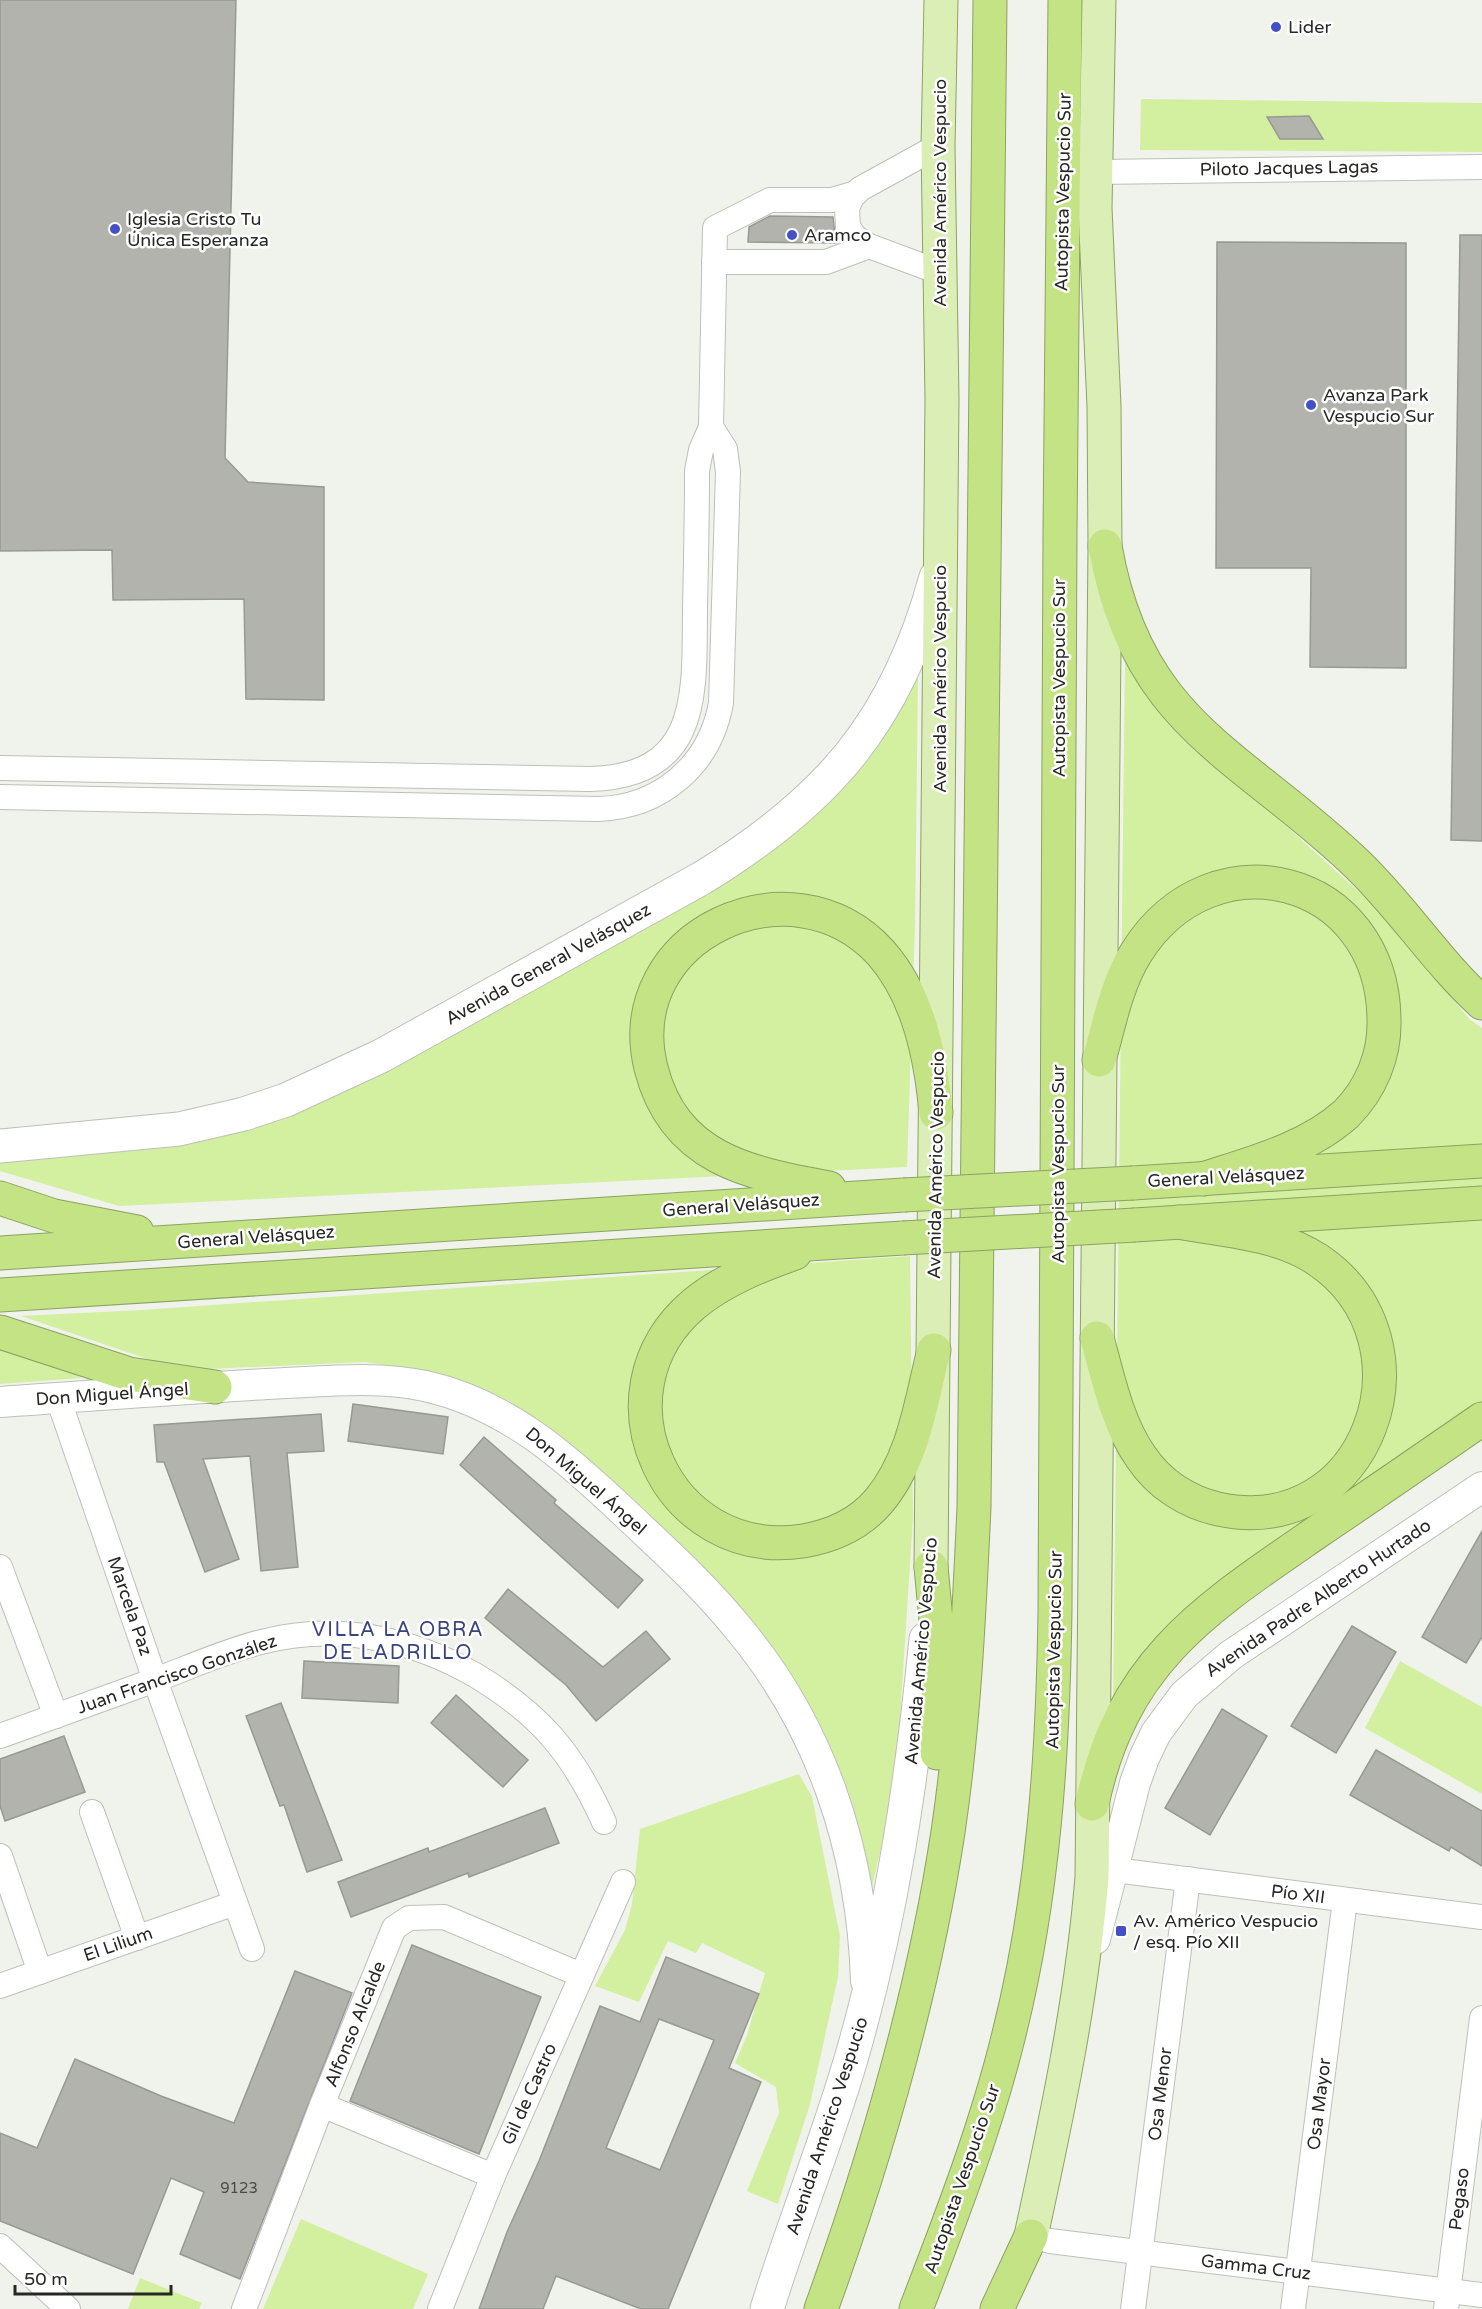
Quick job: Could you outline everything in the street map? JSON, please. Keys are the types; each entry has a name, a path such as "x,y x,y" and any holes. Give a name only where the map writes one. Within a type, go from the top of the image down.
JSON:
{"highway":[{"path":"820,2309 875,2151 925,1957 948,1835 959,1751 968,1641 974,1507 990,0"},
{"name":"Autopista Vespucio Sur","path":"916,2309 980,2138 1010,2033 1035,1904 1051,1768 1055,1610 1065,0"},
{"path":"1105,546 1114,590 1125,625 1143,661 1166,695 1206,740 1307,820 1358,865 1482,1003"},
{"path":"1099,1060 1121,986 1135,955 1169,914 1199,894 1235,882 1271,881 1303,890 1345,919 1366,946 1374,962 1383,996 1382,1048 1370,1082 1348,1112 1316,1135 1269,1157 1203,1179"},
{"path":"902,1195 832,1188 772,1176 722,1160 695,1143 665,1106 650,1061 650,1014 659,984 672,964 696,939 710,928 738,915 754,911 786,909 834,920 867,940 900,980 919,1023 927,1053 936,1113"},
{"name":"General Velásquez","path":"0,1253 902,1195 1482,1161"},
{"path":"0,1198 43,1213 88,1224 207,1240"},
{"path":"0,1295 1482,1203"},
{"path":"1097,1338 1115,1401 1132,1444 1160,1480 1190,1499 1238,1512 1268,1511 1311,1497 1332,1483 1356,1457 1373,1422 1380,1370 1373,1334 1366,1316 1346,1285 1318,1260 1283,1243 1179,1222"},
{"path":"821,1243 757,1269 708,1294 672,1326 660,1346 648,1377 647,1430 659,1468 669,1485 694,1513 721,1530 739,1536 777,1542 812,1539 856,1522 877,1503 904,1461 911,1442 934,1350"},
{"path":"0,1332 129,1374 215,1387"},
{"path":"1092,1804 1103,1762 1131,1701 1161,1655 1188,1627 1247,1580 1482,1419"},
{"path":"925,1957 928,1858 940,1702 939,1644 931,1567"},
{"path":"997,2309 1032,2236"}],"main road":[{"name":"Avenida Américo Vespucio","path":"767,2309 829,2132 866,2002 887,1915 910,1780 924,1659 931,1567 940,560 938,146 941,0"},
{"path":"1015,2309 1067,2071 1080,1996 1092,1877 1105,546 1104,406 1097,275 1099,0"},
{"name":"Avenida General Velásquez","path":"0,1146 179,1129 244,1114 296,1096 381,1056 729,862 799,810 830,780 868,734 890,698 910,656 940,560"}],"street":[{"path":"0,768 607,779 642,768 669,749 687,720 694,688 697,471 701,450 711,427 715,228 770,200 832,200 856,193 938,146"},
{"name":"Piloto Jacques Lagas","path":"1096,172 1482,167"},
{"path":"856,193 847,208 848,227 855,237 869,246 939,272"},
{"path":"714,262 826,262 869,246"},
{"path":"0,797 613,808 653,797 688,771 714,731 723,686 728,472 725,449 711,427"},
{"path":"694,688 723,686"},
{"name":"Don Miguel Ángel","path":"0,1402 215,1387 387,1381 423,1385 460,1395 496,1410 526,1429 615,1503 738,1627 767,1665 805,1729 833,1794 852,1860 860,1896 866,2002"},
{"name":"Marcela Paz","path":"58,1398 155,1680 252,1949"},
{"name":"Avenida Padre Alberto Hurtado","path":"1080,1996 1115,1870 1135,1783 1156,1733 1184,1695 1222,1661 1482,1487"},
{"path":"0,1567 56,1716"},
{"name":"Juan Francisco González","path":"0,1736 250,1645 286,1636 340,1633 390,1640 414,1647 468,1671 497,1688 541,1723 570,1756 604,1822"},
{"path":"92,1812 136,1938"},
{"path":"0,1856 40,1972"},
{"name":"Pío XII","path":"1115,1870 1482,1917"},
{"name":"Osa Menor","path":"1133,2309 1188,1880"},
{"name":"Gil de Castro","path":"440,2309 493,2176 623,1882"},
{"name":"Osa Mayor","path":"1293,2309 1345,1899"},
{"name":"El Lilium","path":"0,1986 236,1903"},
{"name":"Alfonso Alcalde","path":"244,2309 322,2104 394,1928 409,1918 444,1917 581,1975"},
{"name":"Pegaso","path":"1447,2300 1482,2018"},
{"path":"322,2104 493,2176"},
{"name":"Gamma Cruz","path":"1032,2236 1050,2241 1298,2272 1447,2300 1482,2295"},
{"path":"0,2246 68,2309"}],"green space":[{"path":"1141,99 1482,103 1482,152 1140,150"},
{"path":"1125,655 1197,745 1391,921 1469,1019 1482,1028 1482,1403 1286,1542 1113,1711"},
{"path":"918,676 915,927 907,1167 119,1206 0,1171 0,1154 283,1117 375,1078 566,970 829,797 882,739"},
{"path":"910,1256 913,1517 898,1750 889,1814 870,1896 853,1805 829,1748 636,1506 511,1402 437,1373 365,1362 208,1369 156,1362 21,1316 142,1310"},
{"path":"0,1347 51,1359 81,1378 0,1384"},
{"path":"1400,1661 1482,1707 1482,1794 1365,1728"},
{"path":"799,1774 812,1797 840,1936 838,1977 810,2104 778,2204 747,2191 779,2113 776,2087 735,2063 747,2035 765,1973 702,1943 696,1953 668,1941 639,2002 595,1986 625,1930 632,1904 640,1829"},
{"path":"301,2219 428,2274 413,2309 263,2309"},
{"path":"140,2278 202,2303 199,2309 128,2309"}],"building":[{"name":"Iglesia Cristo Tu Única Esperanza","path":"0,0 236,0 225,458 248,482 324,487 324,700 246,699 244,599 113,600 112,550 0,551"},
{"path":"1309,116 1323,139 1280,139 1267,117"},
{"name":"Aramco","path":"770,216 833,217 836,243 748,242 749,227"},
{"path":"1460,235 1482,235 1482,841 1451,840"},
{"name":"Avanza Park Vespucio Sur","path":"1217,242 1406,243 1406,668 1310,667 1311,568 1216,568"},
{"path":"353,1404 448,1417 443,1454 348,1441"},
{"path":"321,1414 324,1451 287,1453 298,1567 261,1571 250,1456 203,1459 239,1559 205,1572 164,1462 157,1462 154,1425"},
{"path":"484,1437 556,1500 554,1503 643,1580 618,1608 460,1465"},
{"path":"1482,1531 1482,1637 1466,1663 1422,1637"},
{"path":"508,1589 603,1667 646,1631 670,1659 596,1721 566,1685 485,1618"},
{"path":"1352,1626 1396,1652 1336,1753 1291,1726"},
{"path":"304,1661 399,1666 398,1703 302,1698"},
{"path":"456,1695 528,1760 503,1787 431,1723"},
{"path":"281,1703 342,1860 307,1872 284,1805 280,1806 246,1716"},
{"path":"1222,1709 1267,1736 1210,1835 1165,1808"},
{"path":"64,1736 85,1792 5,1821 0,1806 0,1759"},
{"path":"1376,1750 1482,1811 1482,1866 1451,1847 1449,1851 1350,1795"},
{"path":"545,1808 559,1843 469,1877 468,1873 351,1917 338,1882 428,1848 429,1852"},
{"path":"412,1945 541,1997 479,2154 350,2101"},
{"path":"666,1957 759,1994 729,2068 761,2082 668,2309 641,2309 556,2276 543,2309 479,2309 507,2232 539,2161 600,2006 640,2022","holes":["659,2019 714,2040 660,2170 606,2148"]},
{"path":"295,1971 352,1993 240,2279 180,2254 204,2192 171,2178 133,2274 0,2221 0,2133 37,2148 75,2059 161,2096 234,2123"}],"place":[{"name":"Lider","path":"1276,27"},
{"name":"Iglesia Cristo Tu Única Esperanza","path":"115,229"},
{"name":"Aramco","path":"792,235"},
{"name":"Avanza Park Vespucio Sur","path":"1311,405"},
{"name":"Av. Américo Vespucio / esq. Pío XII","path":"1121,1931"}],"district":[{"name":"VILLA LA OBRA DE LADRILLO","path":"398,1642"}]}
